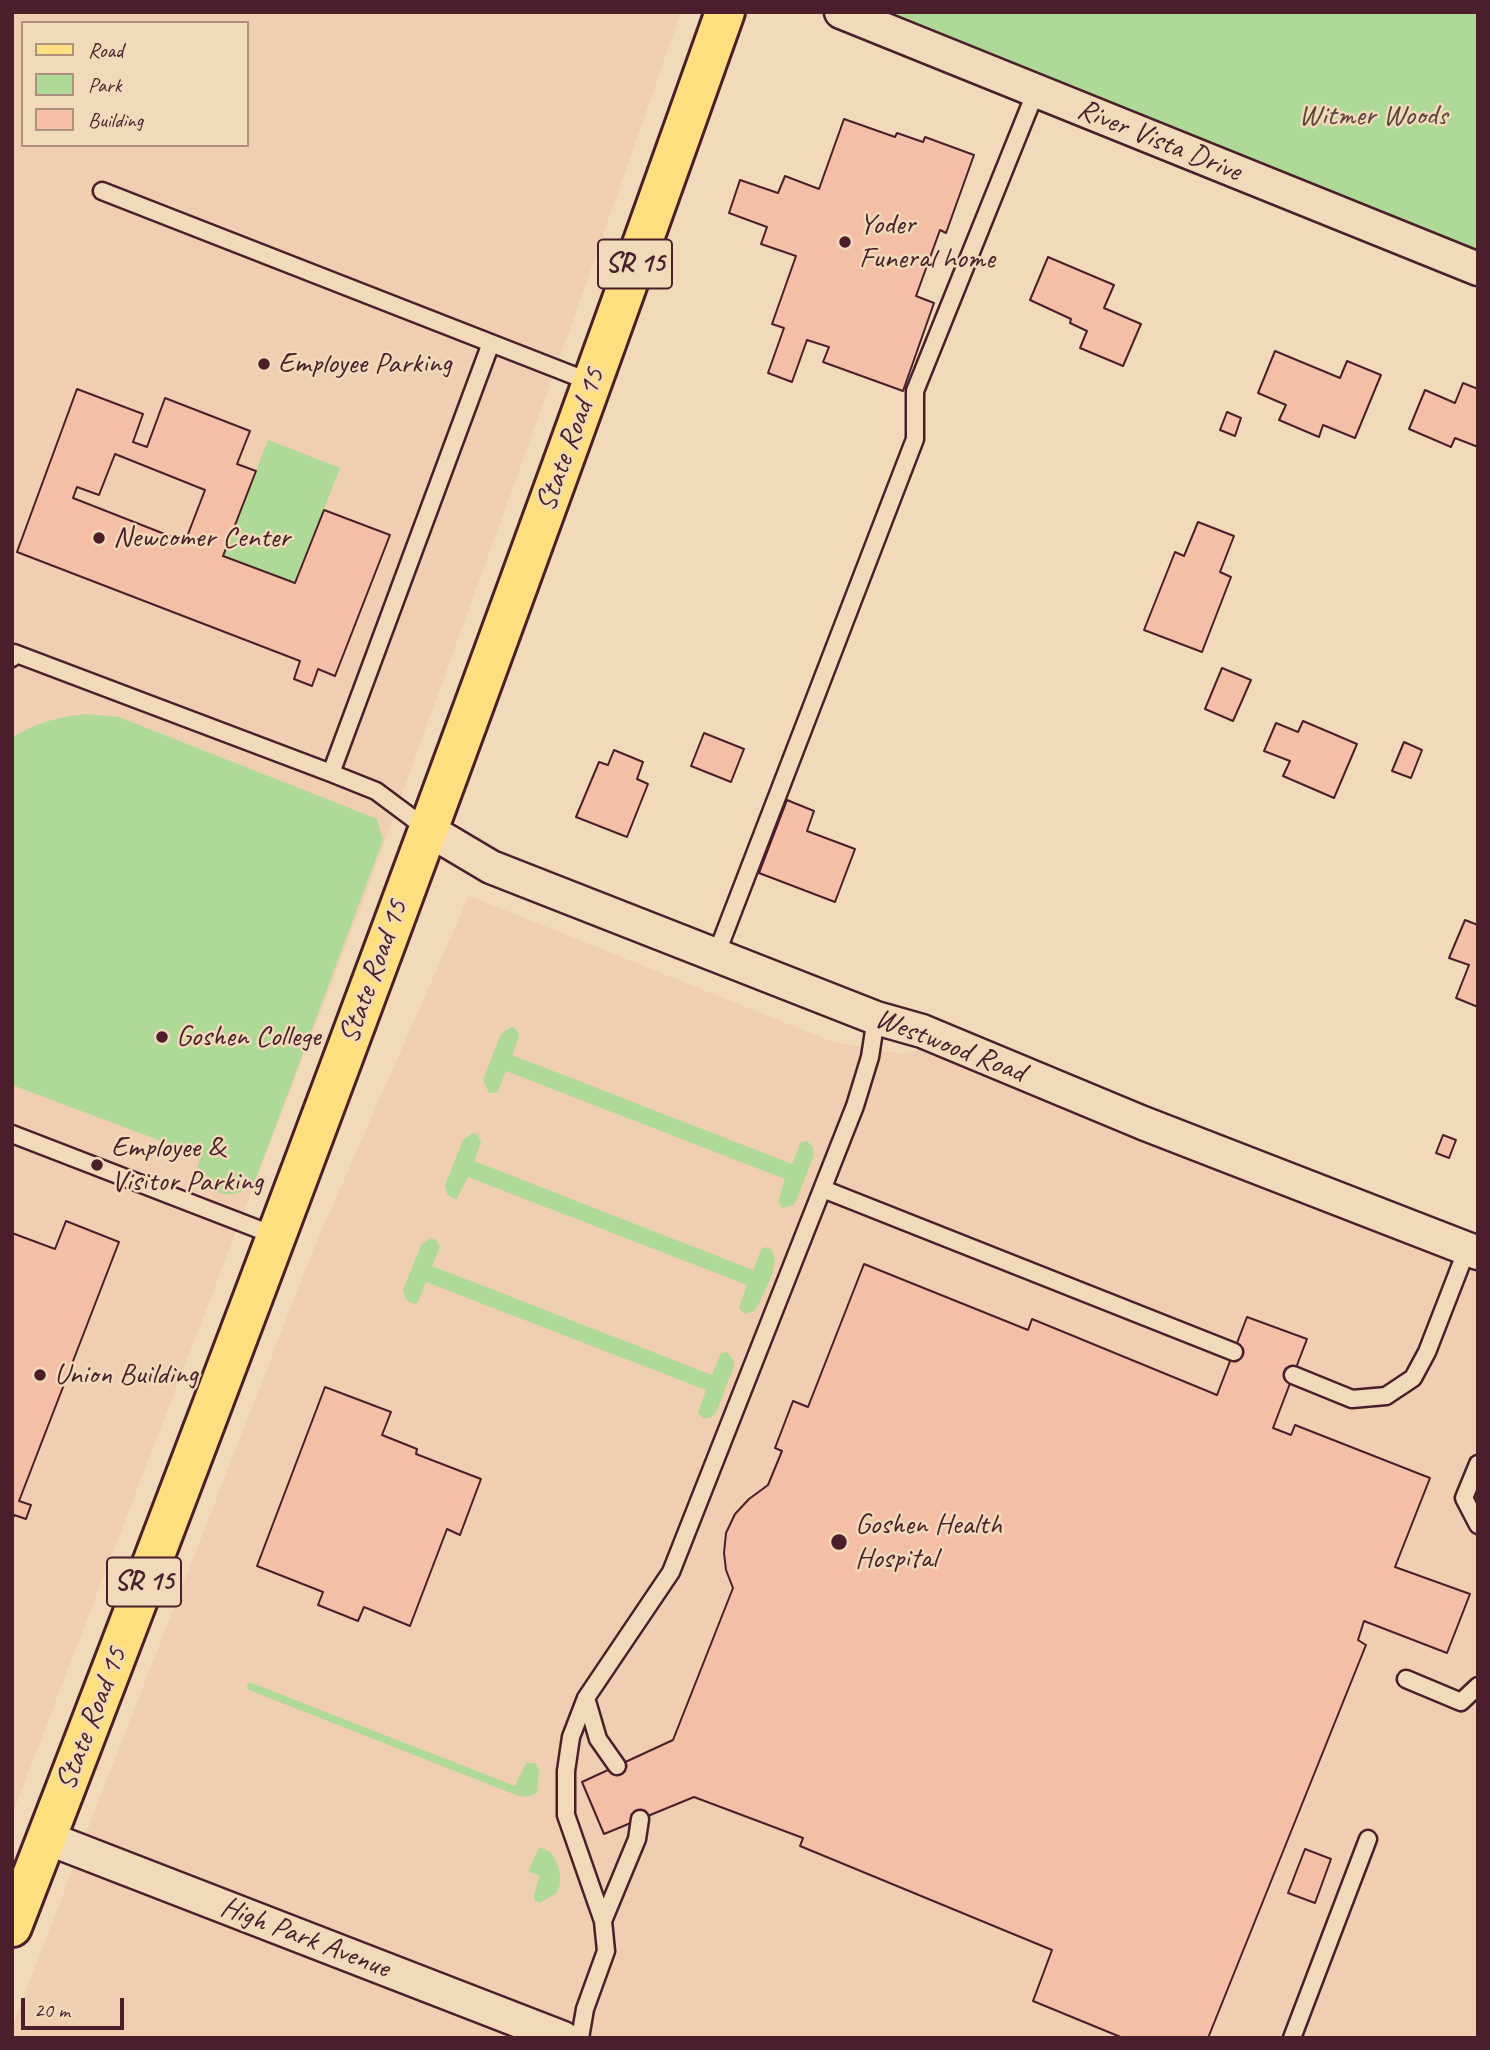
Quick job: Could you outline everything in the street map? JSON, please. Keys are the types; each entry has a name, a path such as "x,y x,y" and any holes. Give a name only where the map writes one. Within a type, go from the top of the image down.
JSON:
{"main road":[{"name":"State Road 15","path":"12,1927 276,1236 593,383 725,12"}],"street":[{"name":"River Vista Drive","path":"841,12 1478,269"},
{"name":"Westwood Road","path":"427,829 491,867 876,1018 922,1031 1143,1123 1472,1251"},
{"name":"High Park Avenue","path":"47,1838 563,2038"}],"lane":[{"path":"716,955 915,439 915,391 1036,91"},
{"path":"102,191 593,383"},
{"path":"331,773 491,343"},
{"path":"12,658 14,653 376,791 427,829"},
{"path":"580,2038 585,2009 606,1951 603,1921 566,1815 571,1737 586,1698 671,1572 855,1106 870,1058 876,1018"},
{"path":"12,1134 276,1236"},
{"path":"822,1189 1234,1352"},
{"path":"1293,1375 1352,1399 1386,1396 1413,1378 1472,1251"},
{"path":"1478,1464 1464,1498 1478,1525"},
{"path":"1406,1679 1461,1702 1478,1686"},
{"path":"586,1698 598,1739 617,1766"},
{"path":"603,1921 637,1839 640,1819"},
{"path":"1292,2038 1368,1839"}],"shaded area":[{"name":"Goshen College","path":"12,12 681,12 569,332 365,896 12,1815"},
{"name":"Goshen Health Hospital","path":"469,896 833,1042 902,1054 920,1050 1478,1270 1478,2038 12,2038 12,2028 94,1813 314,1248"}],"green space":[{"name":"Witmer Woods","path":"841,12 1478,12 1478,269"},
{"path":"268,440 340,468 295,583 223,556"},
{"path":"85,714 119,717 377,819 383,840 253,1186 236,1194 216,1192 193,1181 201,1156 12,1085 12,738 47,722"},
{"path":"511,1027 516,1029 519,1037 512,1055 792,1164 801,1142 807,1141 813,1147 814,1155 797,1199 793,1205 783,1208 778,1202 785,1179 506,1071 498,1091 489,1093 483,1080 501,1034"},
{"path":"473,1133 478,1135 481,1142 474,1161 753,1270 762,1248 769,1247 775,1259 774,1267 759,1304 754,1311 745,1314 739,1308 747,1285 468,1177 456,1200 447,1194 445,1185 463,1140"},
{"path":"431,1238 436,1240 440,1247 432,1266 712,1375 721,1353 727,1352 734,1361 734,1366 717,1410 713,1416 704,1419 698,1413 706,1390 426,1282 418,1302 415,1304 406,1300 403,1290 421,1245"},
{"path":"249,1682 515,1786 526,1763 535,1763 539,1770 537,1793 525,1797 516,1795 249,1690"},
{"path":"539,1848 551,1853 555,1859 560,1880 557,1893 539,1903 534,1900 534,1894 540,1876 528,1871"}],"building":[{"path":"844,119 895,137 897,133 923,142 925,137 974,155 946,233 940,230 916,296 934,303 903,391 823,362 829,347 807,340 792,382 768,373 784,328 772,324 796,256 761,244 767,227 729,213 740,180 778,193 785,176 819,189"},
{"path":"1048,257 1114,285 1104,308 1141,324 1123,366 1080,348 1087,331 1070,323 1071,319 1030,300"},
{"path":"1275,351 1340,378 1347,361 1381,375 1355,438 1323,425 1319,437 1279,420 1286,405 1258,393"},
{"path":"1463,383 1478,389 1478,447 1455,438 1451,447 1409,429 1425,390 1455,403"},
{"name":"Newcomer Center","path":"77,389 143,414 133,442 147,447 165,398 250,431 237,464 256,471 223,556 295,583 324,510 390,535 335,676 318,669 312,686 294,679 300,661 17,552","holes":["115,454 205,490 185,542 73,498 77,487 99,495"]},
{"path":"1227,412 1241,418 1235,436 1220,430"},
{"path":"1198,522 1234,536 1220,572 1231,577 1202,652 1144,630 1175,552 1184,556"},
{"path":"1222,668 1251,680 1233,721 1205,709"},
{"path":"1303,721 1357,744 1334,798 1283,776 1290,761 1264,751 1276,723 1298,732"},
{"path":"704,733 744,749 731,782 691,766"},
{"path":"1404,742 1422,750 1411,778 1392,771"},
{"path":"614,750 643,762 637,779 648,784 627,837 576,817 599,762 608,765"},
{"path":"787,800 814,811 807,831 855,849 835,902 759,873"},
{"path":"1465,920 1478,925 1478,1007 1456,998 1469,965 1449,958"},
{"path":"1443,1135 1456,1140 1449,1158 1436,1153"},
{"name":"Union Building","path":"66,1221 119,1242 19,1501 31,1505 26,1519 14,1515 12,1521 12,1233 55,1249"},
{"path":"864,1264 1028,1330 1032,1319 1217,1395 1247,1317 1307,1339 1273,1428 1291,1435 1295,1425 1430,1478 1395,1567 1470,1594 1447,1653 1364,1621 1358,1640 1366,1645 1208,2038 1123,2038 1033,2001 1052,1950 800,1846 803,1838 694,1797 604,1834 582,1782 673,1740 733,1588 726,1570 726,1533 735,1514 768,1485 782,1451 775,1448 793,1401 808,1407"},
{"path":"325,1387 391,1412 382,1435 417,1449 416,1454 481,1479 460,1535 447,1529 410,1626 364,1607 358,1621 318,1605 323,1592 257,1566"},
{"path":"1305,1849 1331,1859 1315,1903 1288,1893"}],"place":[{"name":"Yoder Funeral home","path":"845,242"},
{"name":"Employee Parking","path":"264,364"},
{"name":"Newcomer Center","path":"99,538"},
{"name":"Goshen College","path":"162,1037"},
{"name":"Employee & Visitor Parking","path":"97,1165"},
{"name":"Union Building","path":"40,1375"},
{"name":"Goshen Health Hospital","path":"839,1542"}]}
